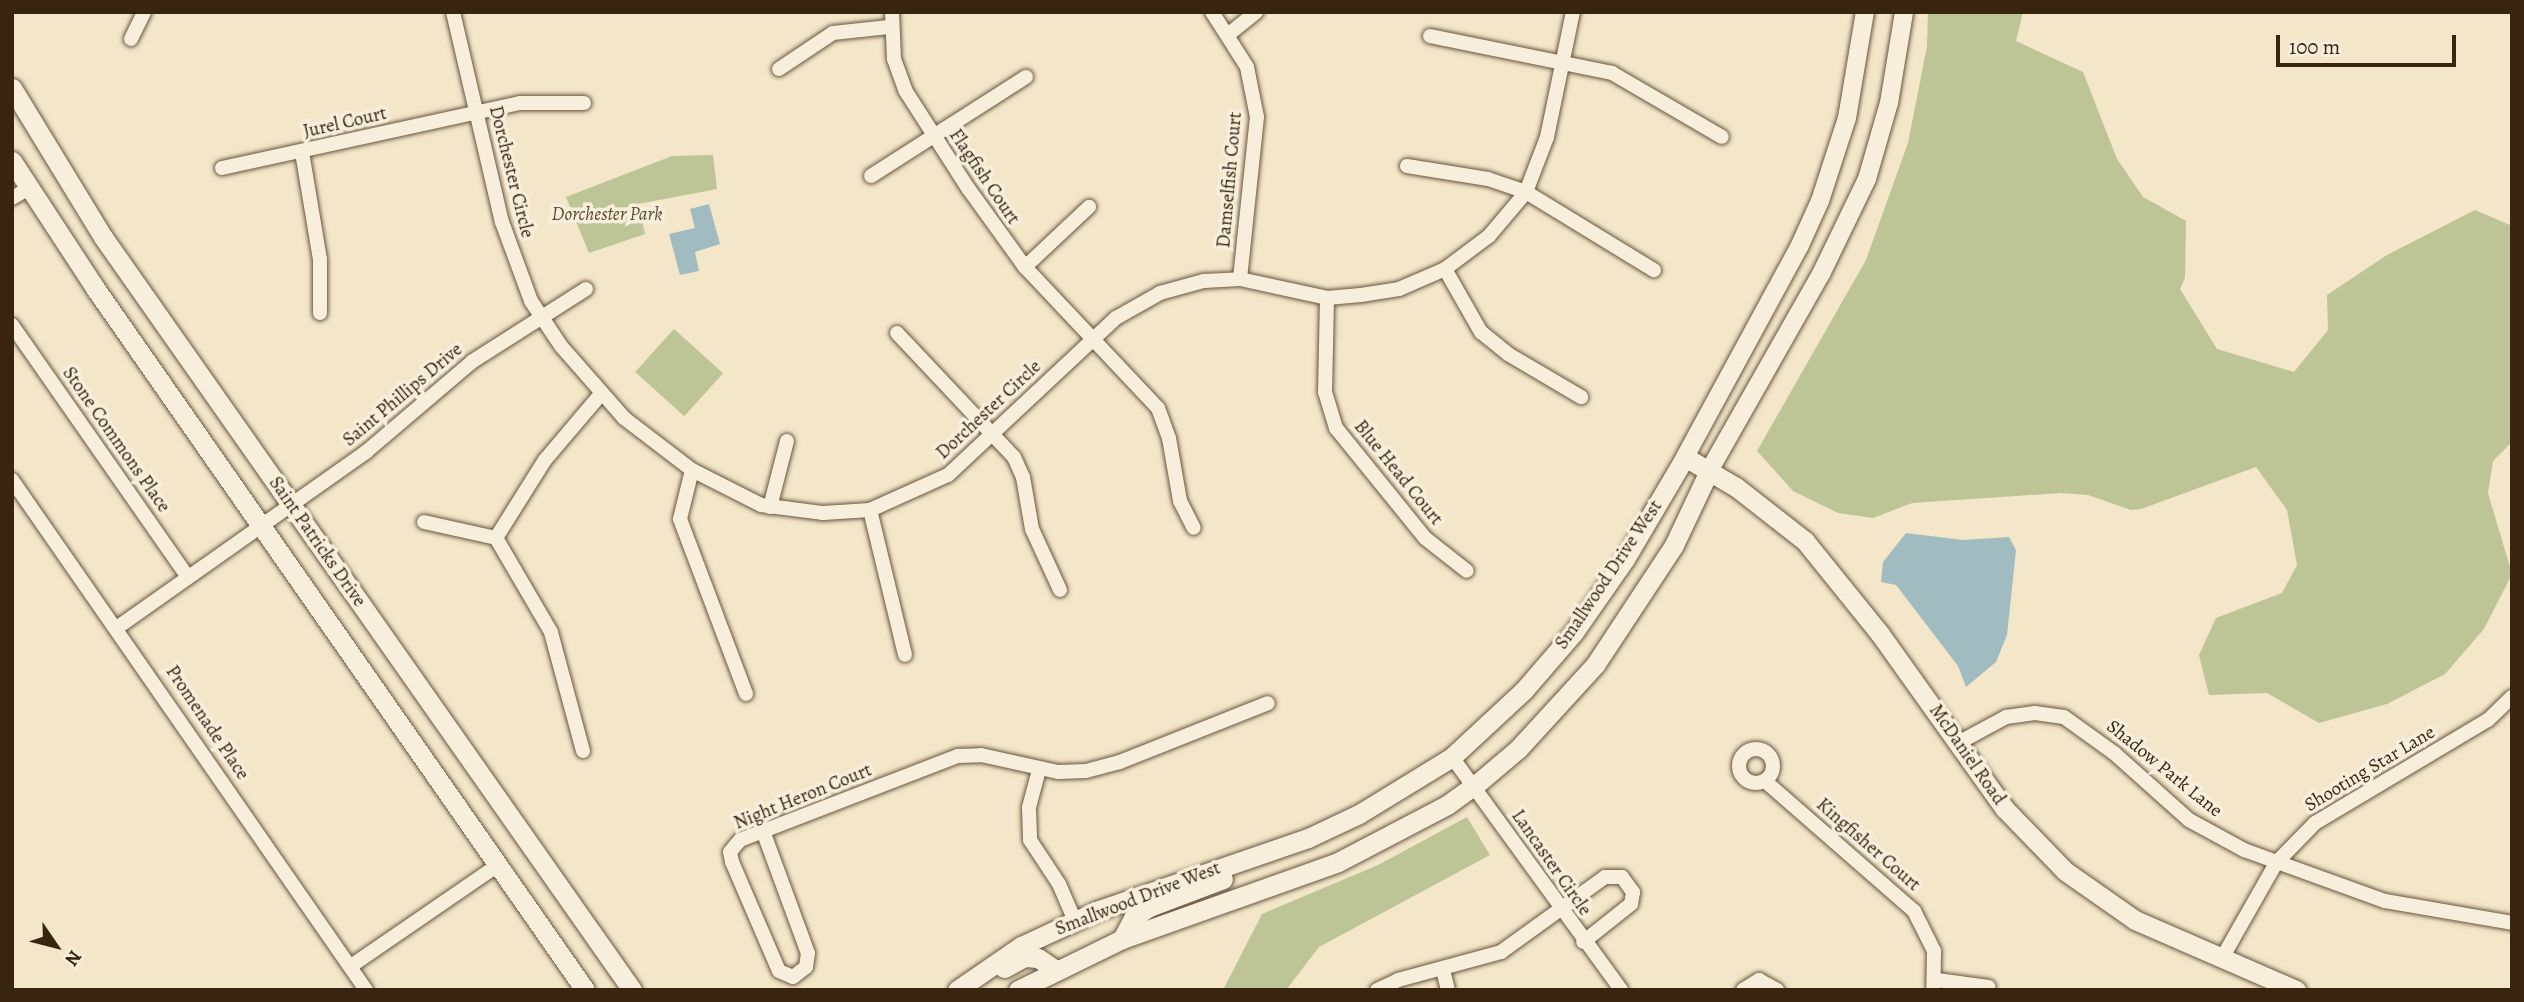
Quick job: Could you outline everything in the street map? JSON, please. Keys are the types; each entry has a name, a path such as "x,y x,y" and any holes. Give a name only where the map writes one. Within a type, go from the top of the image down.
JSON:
{"main road":[{"name":"Saint Patricks Drive","path":"12,88 103,237 632,990"},
{"name":"Saint Patricks Drive","path":"12,161 21,193 263,527 585,990"},
{"name":"McDaniel Road","path":"1685,457 1709,471 1805,541 2019,826 2065,871 2126,915 2221,960 2297,990"},
{"name":"Smallwood Drive West","path":"957,990 1021,946 1075,921 1308,838 1359,814 1452,757 1507,707 1574,632 1625,559 1685,457"},
{"name":"Smallwood Drive West","path":"1018,990 1122,939 1338,862 1447,805 1473,786 1518,749 1595,665 1674,545 1709,471"},
{"path":"1122,939 1133,918 1149,906 1288,856 1359,814"},
{"path":"971,990 1025,957 1038,958 1056,970"}],"street":[{"path":"131,39 144,12"},
{"name":"Dorchester Circle","path":"453,12 502,222 522,280 541,317 601,394 643,435 692,470 728,491 770,507 823,513 870,510 935,483 994,435 1125,311 1160,293 1205,281 1240,279 1327,298 1386,292 1445,269 1489,236 1525,192 1547,136 1573,12"},
{"name":"Damselfish Court","path":"1212,12 1229,34 1247,67 1258,128 1240,279"},
{"path":"1229,34 1256,12"},
{"name":"Smallwood Drive West","path":"1685,457 1788,270 1819,201 1847,118 1865,12"},
{"name":"Smallwood Drive West","path":"1709,471 1821,274 1867,179 1889,103 1904,12"},
{"path":"779,69 833,33 891,20"},
{"name":"Flagfish Court","path":"891,20 901,80 933,136 1025,267 1158,408 1169,438 1180,501 1194,528"},
{"path":"1430,36 1618,75 1722,137"},
{"path":"872,176 1026,77"},
{"name":"Jurel Court","path":"222,168 534,101 584,103"},
{"path":"302,152 320,259 320,313"},
{"path":"1407,166 1480,177 1525,192 1654,270"},
{"path":"1025,267 1089,207"},
{"path":"1445,269 1481,332 1508,354 1581,397"},
{"name":"Saint Phillips Drive","path":"118,627 294,506 473,361 586,289"},
{"name":"Blue Head Court","path":"1327,298 1325,392 1336,428 1425,538 1467,571"},
{"name":"Stone Commons Place","path":"12,326 188,577"},
{"path":"897,333 994,435 1019,466 1032,529 1060,590"},
{"path":"496,538 545,460 601,394"},
{"path":"770,507 787,441"},
{"path":"692,470 680,519 746,694"},
{"name":"Promenade Place","path":"12,480 118,627 366,990"},
{"path":"870,510 905,655"},
{"path":"424,522 496,538 551,632 583,751"},
{"name":"Shooting Star Lane","path":"2221,960 2276,863 2336,807 2465,735 2512,697"},
{"name":"Night Heron Court","path":"763,831 808,953 806,967 798,975 788,978 779,971 730,856 737,842 763,831 958,756 981,755 1039,770 1072,773 1102,768 1268,703"},
{"name":"Shadow Park Lane","path":"1958,743 2006,717 2035,713 2064,718 2114,753 2189,820 2276,863 2413,908 2512,923"},
{"name":"Lancaster Circle","path":"1452,757 1560,911 1621,990"},
{"path":"1039,770 1029,808 1030,840 1059,884 1075,921"},
{"name":"Kingfisher Court","path":"1765,781 1901,896 1928,933 1935,985"},
{"path":"351,965 498,865"},
{"path":"1377,990 1398,980 1443,970 1510,947 1605,877 1618,876 1630,886 1633,899 1626,910 1583,942"},
{"path":"1443,970 1448,990"},
{"path":"1744,990 1759,980 1777,990"},
{"path":"1935,985 1989,987"}],"green space":[{"path":"1928,12 2023,12 2016,41 2083,72 2117,159 2143,197 2186,221 2185,278 2180,289 2217,349 2294,372 2328,330 2327,295 2387,255 2475,210 2512,226 2512,442 2493,461 2488,493 2512,574 2484,629 2445,674 2387,704 2319,723 2267,693 2209,695 2199,655 2216,618 2282,593 2297,565 2287,510 2256,467 2141,509 2131,510 2088,495 2061,493 1912,503 1873,518 1838,513 1793,491 1757,451 1866,260 1908,143 1927,46"},
{"name":"Dorchester Park","path":"713,155 717,189 638,204 645,234 589,253 566,197 672,156"},
{"path":"674,329 723,373 684,416 635,372"},
{"path":"1467,817 1490,855 1319,947 1286,990 1223,990 1262,914 1378,865"}],"water":[{"path":"709,204 720,244 695,252 699,271 680,275 669,234 695,228 690,209"},
{"path":"1906,533 1963,540 2009,537 2016,550 2007,635 1996,662 1966,687 1958,666 1896,585 1881,582 1883,562"}]}
